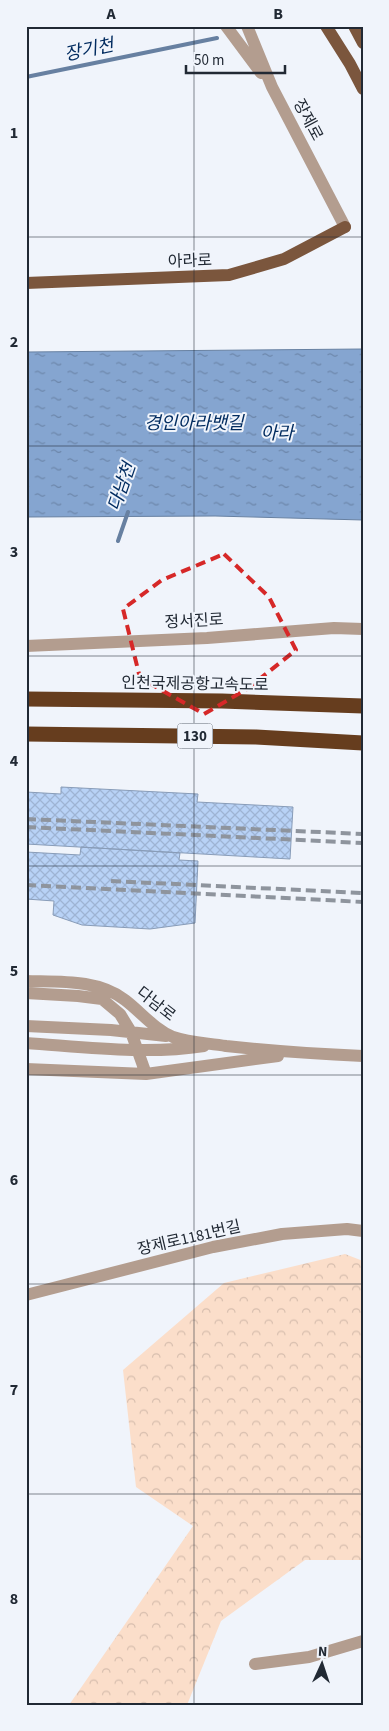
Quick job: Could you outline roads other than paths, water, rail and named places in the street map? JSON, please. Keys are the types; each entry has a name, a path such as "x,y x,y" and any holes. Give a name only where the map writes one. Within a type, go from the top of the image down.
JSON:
{"highway":[{"name":"인천국제공항고속도로","path":"26,699 222,701 363,706"},
{"name":"130","path":"26,734 246,736 363,743"}],"main road":[{"path":"326,26 363,89"},
{"path":"354,26 363,43"},
{"name":"아라로","path":"26,283 229,275 284,259 345,227"}],"street":[{"path":"226,26 272,87"},
{"name":"장제로","path":"247,26 272,87 345,227"},
{"path":"258,26 259,56"},
{"name":"정서진로","path":"26,646 207,638 334,628 363,628"},
{"name":"다남로","path":"26,981 69,983 96,986 109,990 124,999 154,1027 174,1037 297,1054 363,1056"},
{"name":"다남로","path":"26,993 78,996 102,1000 120,1014 131,1032 146,1074"},
{"path":"26,1026 131,1032 174,1037"},
{"path":"26,1044 137,1050 179,1050 217,1044"},
{"name":"다남로","path":"26,1069 146,1074 297,1054"},
{"name":"장제로1181번길","path":"26,1295 213,1247 282,1234 347,1230 363,1231"},
{"path":"255,1664 309,1656 363,1641"}],"water":[{"name":"아라","path":"363,349 363,520 215,516 26,517 26,352"}],"waterway":[{"name":"장기천","path":"26,77 217,38"},
{"name":"다남천","path":"118,541 128,512"}],"railway":[{"path":"26,819 363,834"},
{"path":"26,827 363,843"},
{"path":"111,881 363,893"},
{"path":"26,885 363,902"}],"water label":[{"name":"경인아라뱃길","path":"194,423"}]}
